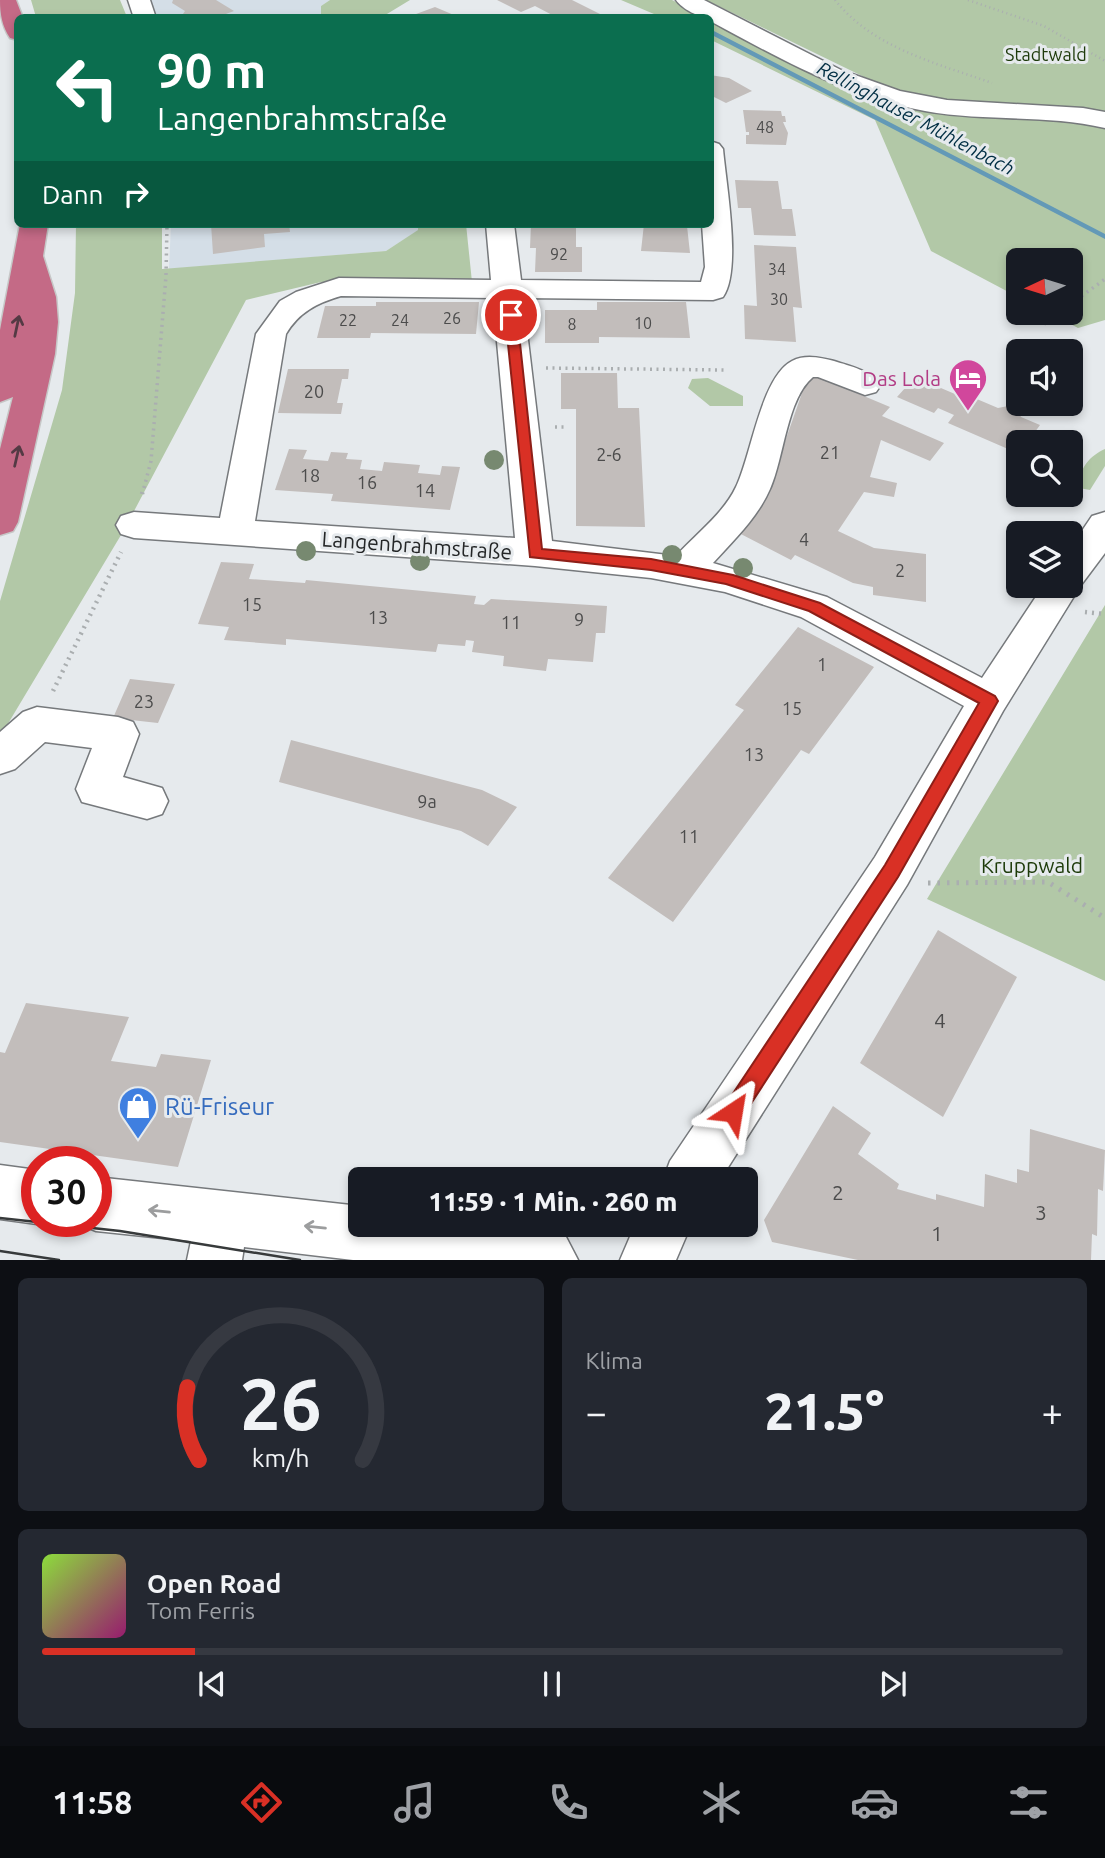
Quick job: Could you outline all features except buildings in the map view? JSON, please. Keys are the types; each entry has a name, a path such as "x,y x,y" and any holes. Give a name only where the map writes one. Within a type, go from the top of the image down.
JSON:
{"highway":[{"path":"5,0 14,23"},
{"path":"0,393 31,259 34,228"},
{"path":"0,522 39,354 43,322 41,297 31,259"}],"street":[{"path":"687,0 788,52 888,96 928,105 1076,115 1105,120"},
{"path":"235,531 271,334 283,312 307,296 339,287 713,291 719,267 714,201"},
{"path":"501,228 535,553"},
{"path":"684,571 752,491 777,412 795,375 802,368 810,367 832,371 865,385"},
{"name":"Langenbrahmstraße","path":"134,525 535,553 651,565 727,579 814,607 989,701"},
{"path":"1083,558 1105,526"},
{"path":"697,1167 891,871 989,701 1055,598"},
{"path":"0,757 37,724 118,734 97,789 148,800"},
{"path":"0,1192 21,1195"},
{"path":"112,1208 218,1238 522,1251 546,1254 551,1259"},
{"path":"647,1259 658,1237"}],"path":[{"path":"841,0 836,1 846,15 888,42 973,76"},
{"path":"968,0 1044,26 1105,61"},
{"path":"37,724 134,525 151,461 166,276 167,228"},
{"path":"1083,295 1105,279"},
{"path":"517,368 724,370"},
{"path":"891,871 929,883 1048,881 1105,918"}],"shaded area":[{"path":"142,0 330,0 321,6 321,14 147,14"},
{"path":"171,228 419,230 386,251 169,269"}],"green space":[{"path":"31,0 120,0 126,14 35,14"},
{"path":"330,0 410,0 387,14 321,14 321,6"},
{"path":"621,0 672,0 701,14 654,14"},
{"name":"Stadtwald","path":"706,0 1105,0 1105,114 959,103 893,91"},
{"path":"714,21 862,94 901,106 941,114 1064,121 1105,127 1105,320 1078,328 1074,326 1083,326 1083,248 1006,248 1006,291 931,251 875,120 714,41"},
{"path":"76,228 162,228 162,269 386,251 418,228 466,228 472,282 321,282 246,300 124,530 0,737 0,601 62,390 75,293"},
{"path":"708,378 743,396 743,406 710,406 688,388 692,379"},
{"path":"1105,449 1105,466 1090,490 1083,489 1083,470 1094,456"},
{"name":"Kruppwald","path":"1105,605 1105,981 927,899"}],"waterway":[{"name":"Rellinghauser Mühlenbach","path":"714,33 1105,237"}],"tram line":[{"path":"0,1218 120,1231 300,1260"},
{"path":"0,1251 59,1260"}],"place":[{"name":"Das Lola","path":"968,412"},
{"name":"Rü-Friseur","path":"138,1140"}],"route":[{"path":"511,315 535,553 651,565 727,579 814,607 989,701 891,871 733,1112"}]}
